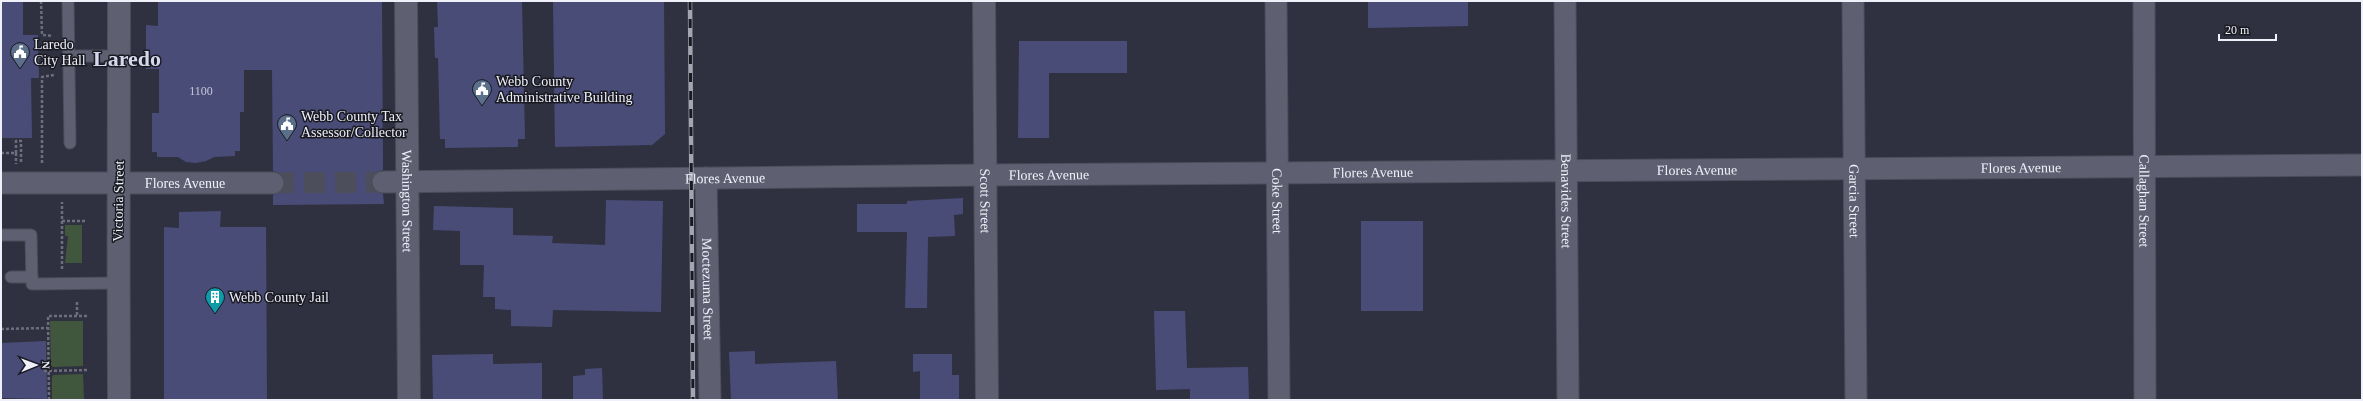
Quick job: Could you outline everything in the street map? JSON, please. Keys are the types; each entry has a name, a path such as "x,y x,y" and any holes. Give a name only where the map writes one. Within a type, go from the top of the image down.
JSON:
{"main road":[{"name":"Victoria Street","path":"119,1 119,400"},
{"name":"Washington Street","path":"406,1 409,400"},
{"name":"Scott Street","path":"984,1 987,400"}],"street":[{"name":"Coke Street","path":"1276,1 1280,400"},
{"name":"Benavides Street","path":"1565,1 1568,400"},
{"name":"Garcia Street","path":"1853,1 1856,400"},
{"name":"Callaghan Street","path":"2144,1 2145,400"},
{"name":"Flores Avenue","path":"383,182 985,175 2362,165"},
{"name":"Moctezuma Street","path":"706,178 710,400"},
{"name":"Flores Avenue","path":"1,184 274,183"}],"lane":[{"path":"68,1 70,143"},
{"path":"69,56 119,56"},
{"path":"1,235 31,235 32,284 118,283"},
{"path":"11,277 32,277"}],"path":[{"path":"42,1 42,35 53,36 56,40"},
{"path":"56,51 56,64"},
{"path":"38,57 56,57"},
{"path":"42,170 42,77 52,77 57,71"},
{"path":"1,153 16,153 16,141 21,141 21,170"},
{"path":"62,198 62,269"},
{"path":"62,221 88,221"},
{"path":"77,302 77,316"},
{"path":"49,400 48,316 88,316"},
{"path":"1,329 48,328"},
{"path":"44,370 88,370"}],"green space":[{"path":"65,225 82,225 82,263 65,263 68,236 65,236"},
{"path":"50,321 83,321 83,366 53,367 51,365"},
{"path":"83,374 84,400 52,400 53,375"}],"building":[{"name":"Laredo City Hall","path":"1,1 23,1 23,35 38,35 39,78 31,78 32,138 1,138"},
{"path":"158,1 382,1 383,170 377,172 371,182 373,188 383,194 384,204 273,205 273,195 283,189 285,183 279,173 273,171 272,70 244,70 244,112 240,112 240,151 235,151 235,156 214,157 206,161 196,163 186,162 178,157 157,157 157,152 152,152 152,113 159,113 159,69 146,69 146,25 158,26"},
{"name":"Webb County Administrative Building","path":"437,1 522,1 525,139 518,139 518,147 445,148 445,139 440,139 438,58 435,58 434,27 438,27"},
{"path":"553,1 664,1 665,134 652,145 555,147"},
{"path":"1368,1 1468,1 1468,26 1368,28"},
{"path":"1019,41 1127,41 1127,73 1049,73 1049,138 1018,138"},
{"path":"963,198 963,214 954,215 955,236 928,237 927,308 905,308 907,232 857,232 857,204 907,204 907,201"},
{"path":"606,200 663,201 661,312 553,310 552,327 511,326 511,310 495,309 495,297 483,297 484,265 460,265 460,231 433,230 434,206 513,208 513,235 553,236 552,243 605,245"},
{"name":"Webb County Jail","path":"221,211 220,227 266,227 267,400 164,400 164,227 179,228 179,212"},
{"path":"1361,221 1423,221 1423,311 1361,311"},
{"path":"1154,311 1185,311 1187,368 1248,367 1249,400 1190,400 1190,389 1156,390"},
{"path":"46,341 47,399 1,398 1,343"},
{"path":"755,351 755,364 836,361 838,400 731,400 729,352"},
{"path":"493,354 493,364 542,363 542,400 433,400 432,355"},
{"path":"913,354 952,354 952,375 959,375 959,400 920,400 920,371 913,372"},
{"path":"602,368 603,400 573,400 573,376 585,375 585,369"}],"tunnel":[{"path":"273,183 383,182"}],"railway":[{"path":"690,1 693,400"}],"place":[{"name":"Laredo City Hall","path":"20,69"},
{"name":"Webb County Administrative Building","path":"482,106"},
{"name":"Webb County Tax Assessor/Collector","path":"287,141"},
{"name":"Webb County Jail","path":"215,314"}],"district":[{"name":"Laredo","path":"127,58"}]}
